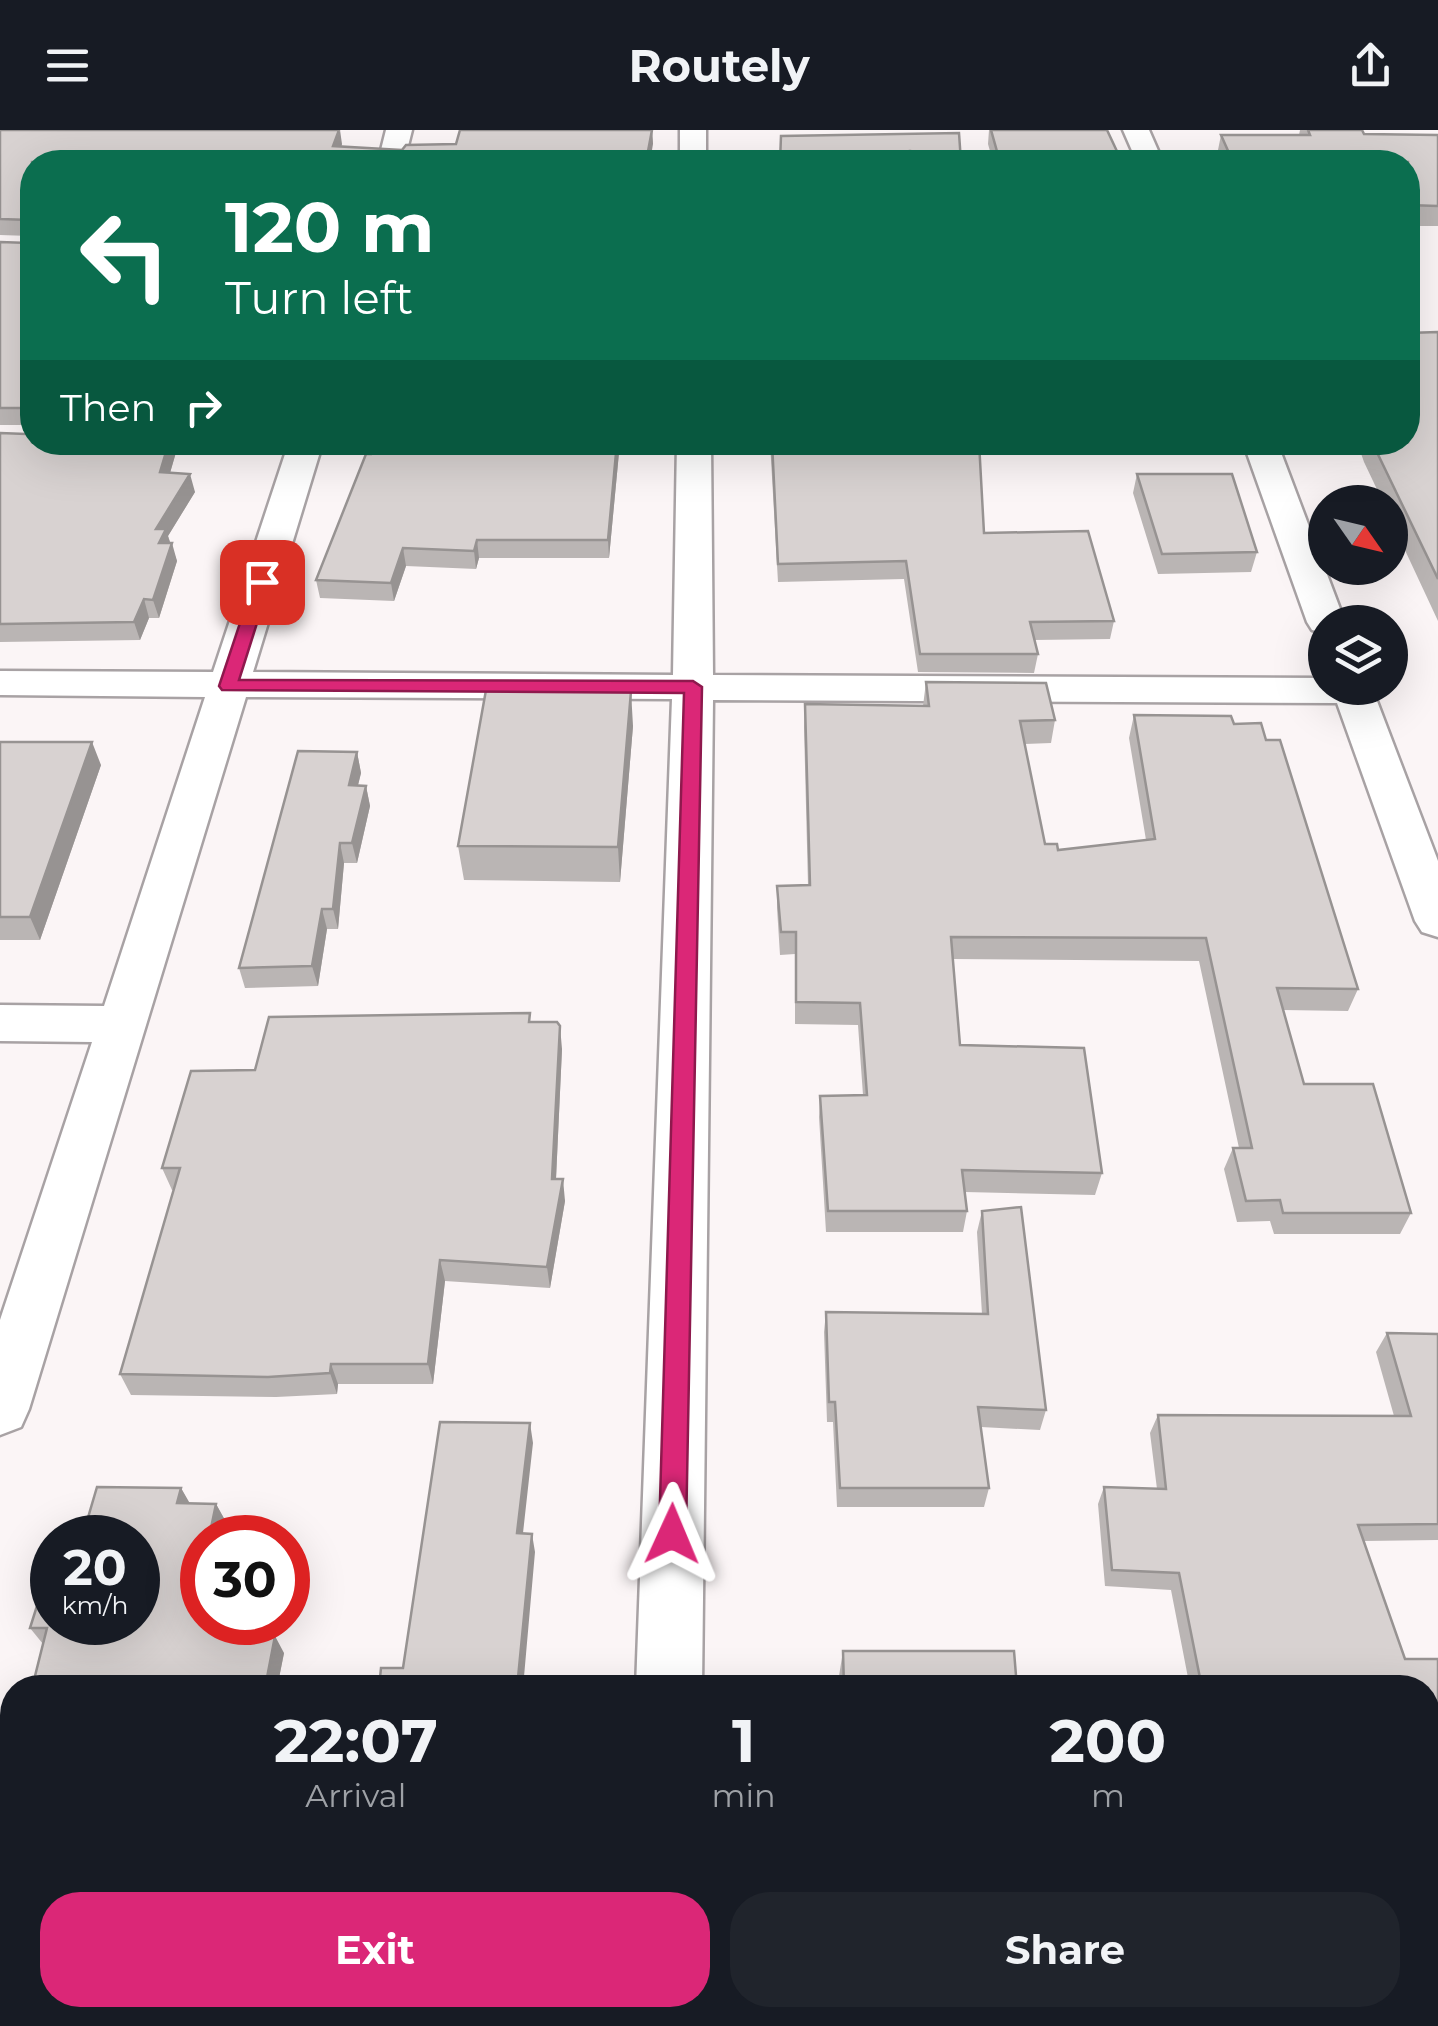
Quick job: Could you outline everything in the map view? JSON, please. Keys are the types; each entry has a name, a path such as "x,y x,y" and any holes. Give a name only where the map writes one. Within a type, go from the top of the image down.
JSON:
{"street":[{"path":"0,1408 302,455"},
{"path":"669,1675 693,687 694,455"},
{"path":"1265,455 1320,605"},
{"path":"0,683 1308,690"},
{"path":"1358,705 1438,921"},
{"path":"0,1023 121,1024"}],"building":[{"path":"0,130 339,130 333,146 402,150 20,150 20,220 0,219"},
{"path":"460,130 652,130 648,150 402,150 406,145 456,144"},
{"path":"991,130 1107,130 1116,150 997,150"},
{"path":"1308,130 1438,135 1438,206 1420,205 1420,150 1228,150 1221,135 1310,135"},
{"path":"959,133 960,150 780,150 781,136"},
{"path":"0,242 20,243 20,408 0,408"},
{"path":"1438,332 1438,579 1408,517 1408,485 1393,485 1378,455 1420,455 1420,333"},
{"path":"0,433 20,434 20,455 165,455 160,472 190,474 156,529 166,529 159,543 172,543 153,600 144,599 134,622 0,624"},
{"path":"366,455 616,455 608,540 477,540 474,551 403,548 391,583 316,580"},
{"path":"773,455 980,455 984,533 1088,531 1114,621 1030,622 1038,654 920,654 906,561 778,564"},
{"path":"1137,474 1232,474 1257,552 1162,554"},
{"path":"926,682 1046,683 1055,720 1020,721 1045,844 1057,844 1058,850 1155,839 1134,715 1231,716 1234,724 1261,723 1266,740 1280,740 1358,989 1277,988 1304,1084 1373,1084 1411,1213 1283,1213 1280,1200 1246,1201 1233,1148 1252,1148 1206,938 951,937 960,1045 1084,1048 1102,1173 962,1170 967,1211 828,1211 820,1096 867,1095 860,1003 796,1002 796,932 781,932 777,886 810,885 805,704 929,706"},
{"path":"486,690 631,691 618,847 458,846"},
{"path":"0,742 92,742 30,917 0,917"},
{"path":"298,751 357,752 349,785 366,786 352,843 340,843 333,909 322,909 312,966 239,968"},
{"path":"530,1013 529,1022 557,1022 560,1026 552,1179 563,1179 547,1267 440,1260 428,1364 331,1364 330,1373 268,1377 120,1374 180,1168 162,1168 191,1071 255,1070 269,1017"},
{"path":"1021,1207 1046,1410 978,1407 989,1488 840,1488 835,1402 829,1402 826,1312 988,1314 982,1211"},
{"path":"1387,1333 1438,1334 1438,1524 1358,1525 1405,1659 1438,1659 1438,1675 1199,1675 1179,1573 1112,1570 1104,1487 1166,1489 1158,1415 1411,1416"},
{"path":"440,1422 530,1423 517,1533 532,1534 518,1675 380,1675 381,1668 403,1668"},
{"path":"97,1487 181,1488 177,1503 216,1504 214,1515 180,1515 180,1645 273,1645 268,1675 35,1675 43,1645 160,1645 160,1515 89,1515"},
{"path":"843,1651 1014,1651 1016,1675 844,1675"}],"route":[{"path":"262,582 228,686 693,687 672,1534"}]}
